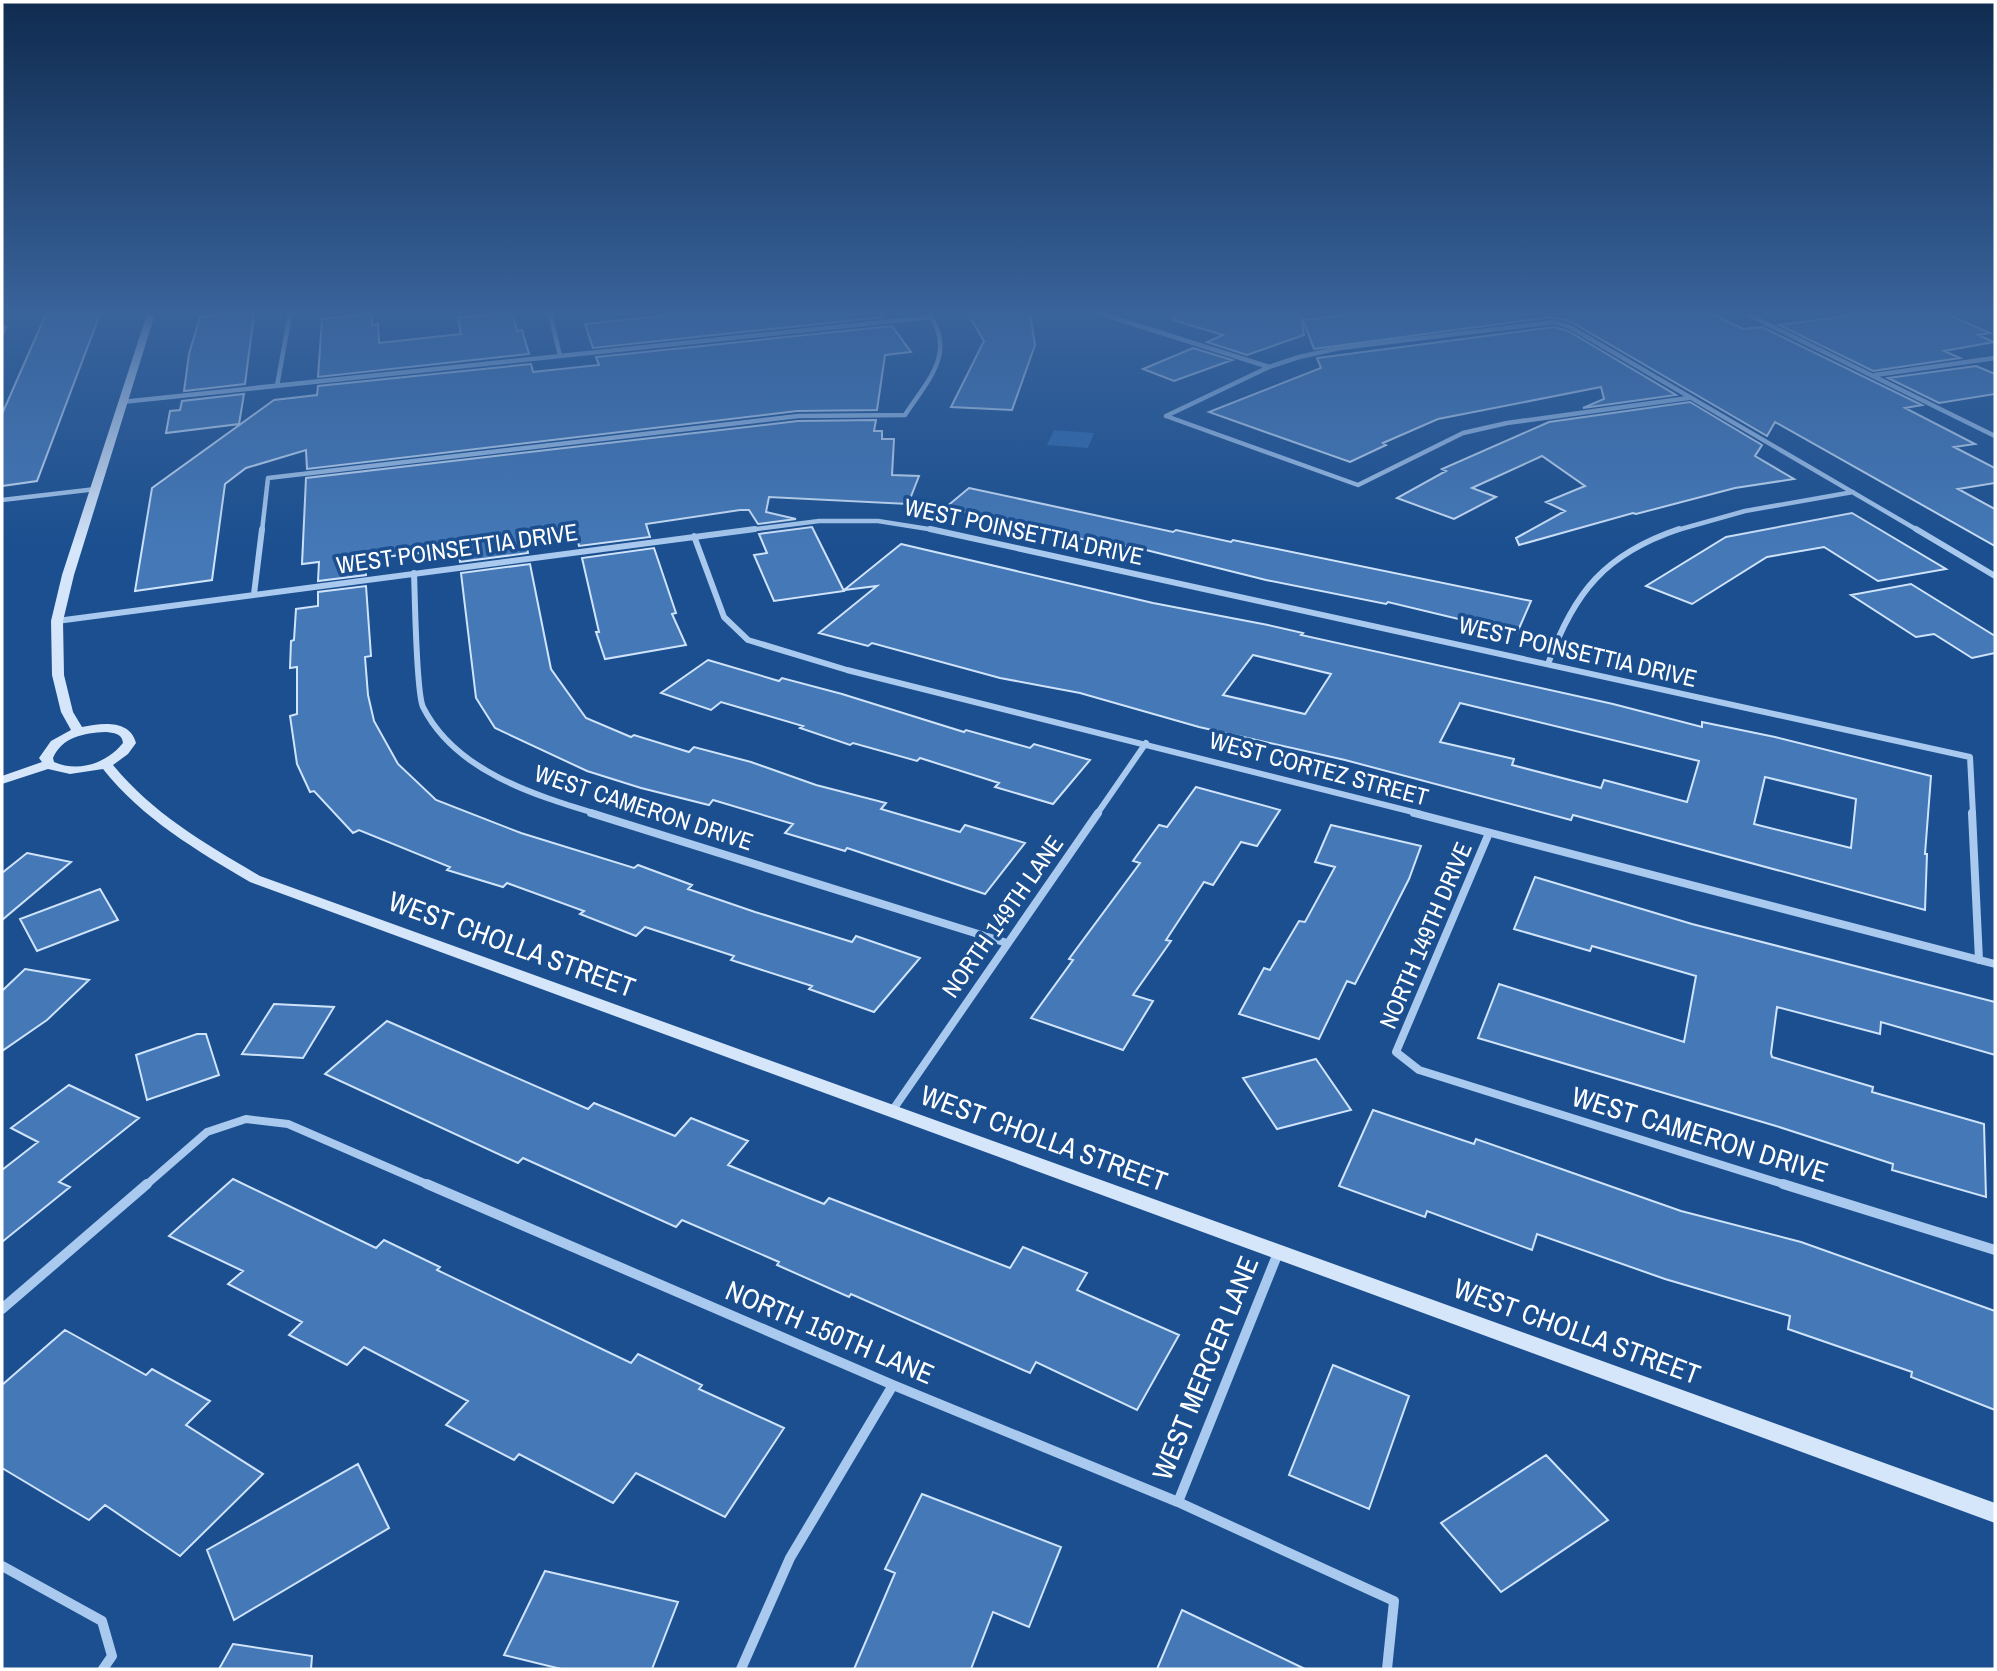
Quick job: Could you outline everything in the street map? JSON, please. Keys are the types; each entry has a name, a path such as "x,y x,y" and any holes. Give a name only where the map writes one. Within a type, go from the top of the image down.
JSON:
{"street":[{"path":"78,732 66,712 58,676 57,621 125,392"},
{"path":"122,402 219,392"},
{"path":"254,594 268,478 798,416 905,415 918,392"},
{"path":"1216,392 1166,416 1358,485 1463,433 1507,423 1689,398"},
{"path":"1679,392 1995,576"},
{"path":"1908,392 1995,436"},
{"path":"2,500 96,489"},
{"path":"1548,664 1566,618 1583,590 1623,557 1700,521 1774,504 1854,492"},
{"name":"WEST POINSETTIA DRIVE","path":"57,621 819,521 878,521 940,531 1970,757 1979,960"},
{"name":"WEST CORTEZ STREET","path":"694,536 724,617 748,640 847,670 1146,743 1995,964"},
{"name":"WEST CAMERON DRIVE","path":"414,573 422,705 445,737 479,767 541,797 1007,943"},
{"path":"2,780 48,764 66,770 78,770 106,763 117,757 130,743 125,732 104,728 78,732 55,744 48,751 48,764"},
{"name":"NORTH 149TH LANE","path":"892,1112 1146,743"},
{"name":"WEST CHOLLA STREET","path":"106,763 124,789 174,832 255,879 1995,1513"},
{"name":"NORTH 149TH DRIVE","path":"1396,1052 1489,833"},
{"name":"WEST CAMERON DRIVE","path":"1396,1052 1419,1070 1995,1250"},
{"name":"NORTH 150TH LANE","path":"2,1309 207,1132 246,1119 288,1124 893,1385 1178,1502 1394,1601 1387,1669"},
{"name":"WEST MERCER LANE","path":"1178,1502 1278,1252"},
{"path":"741,1669 790,1558 893,1385"},
{"path":"2,1566 102,1620 112,1656 103,1669"}],"shaded area":[{"path":"1054,430 1094,433 1088,448 1047,445"}],"building":[{"path":"12,392 71,392 37,481 2,486 2,414"},
{"path":"317,392 880,392 877,410 797,411 307,469 306,450 246,468 225,484 212,580 135,591 152,488 274,400 317,395"},
{"path":"959,392 1018,392 1012,410 951,407"},
{"path":"1260,392 1576,392 1438,419 1383,443 1386,445 1350,462 1209,412"},
{"path":"1602,392 1671,392 1676,395 1583,408 1604,399"},
{"path":"1691,392 1895,392 1922,405 1905,408 1975,444 1954,447 1995,468 1995,483 1958,489 1995,509 1995,546 1775,422 1767,436"},
{"path":"1917,392 1995,392 1995,394 1939,403"},
{"path":"244,394 239,424 166,433 170,411 180,410 182,401"},
{"path":"1690,402 1762,445 1755,456 1794,479 1735,488 1519,545 1516,538 1565,511 1546,502 1585,486 1542,456 1472,488 1496,497 1454,519 1397,498 1446,471 1442,469 1549,422"},
{"path":"876,420 874,431 882,431 882,439 894,439 892,475 919,476 908,504 769,497 766,512 796,519 758,524 749,510 740,510 646,524 650,537 579,546 576,532 525,539 528,553 460,562 458,549 365,559 366,575 318,581 319,562 302,564 306,478 798,421"},
{"path":"969,488 1173,532 1176,530 1231,542 1233,540 1531,601 1517,633 1388,602 1386,604 1266,580 1142,549 1082,539 1037,529 1040,527 945,508"},
{"path":"1852,513 1946,569 1878,581 1824,547 1767,557 1692,604 1646,586 1726,537"},
{"path":"812,527 844,591 774,601 754,555 767,553 759,534"},
{"path":"901,544 1153,603 1268,625 1303,633 1301,635 1613,704 1702,727 1702,722 1775,737 1931,776 1925,854 1925,910 1573,815 1571,820 1345,760 1199,727 1080,693 1000,678 872,643 868,646 819,633 877,586 844,590","holes":["1253,655 1331,674 1305,714 1223,695","1460,703 1699,761 1687,802 1604,780 1601,788 1512,765 1514,759 1440,742","1765,777 1856,799 1851,848 1754,824"]},
{"path":"654,548 676,613 672,614 686,645 605,659 596,632 599,632 582,558"},
{"path":"530,564 551,669 586,718 631,737 634,735 689,752 694,747 751,762 816,785 886,803 881,809 960,832 965,825 1025,843 985,894 847,848 845,851 785,833 793,824 713,800 709,805 587,771 495,728 476,698 461,573"},
{"path":"1911,584 1995,636 1995,653 1972,658 1934,634 1916,637 1851,595"},
{"path":"366,586 371,656 365,657 368,695 374,721 398,764 436,800 521,833 634,868 638,865 692,885 688,889 755,912 852,942 856,936 920,958 874,1012 809,989 812,986 731,960 734,956 645,927 636,936 580,914 584,911 507,883 503,887 447,870 450,867 359,830 353,833 314,791 310,792 297,764 290,716 297,714 297,667 290,668 291,641 294,640 296,609 318,606 318,592"},
{"path":"708,660 779,681 782,678 842,694 964,732 966,730 1030,748 1034,744 1090,760 1053,804 995,787 999,783 920,758 917,761 853,743 850,745 800,728 803,726 721,702 711,710 661,693"},
{"path":"1196,787 1280,810 1257,846 1241,842 1213,885 1204,882 1166,940 1171,941 1133,995 1153,1001 1123,1050 1031,1018 1073,960 1069,959 1140,863 1133,861 1159,825 1167,827"},
{"path":"1331,825 1421,846 1409,879 1355,984 1347,981 1319,1039 1239,1014 1264,968 1270,970 1299,921 1305,922 1335,867 1315,862"},
{"path":"27,853 71,862 2,920 2,873"},
{"path":"1535,877 1692,924 1995,1002 1995,1055 1881,1022 1880,1034 1777,1007 1771,1053 1772,1057 1873,1087 1872,1092 1984,1124 1986,1197 1892,1170 1893,1164 1776,1126 1478,1038 1499,984 1684,1042 1696,976 1592,946 1590,951 1514,929"},
{"path":"100,889 118,920 37,951 20,919"},
{"path":"25,969 89,980 47,1020 2,1051 2,991"},
{"path":"274,1004 334,1007 303,1058 242,1054"},
{"path":"387,1021 588,1109 594,1103 675,1136 691,1118 748,1141 728,1165 824,1204 829,1198 1010,1268 1023,1247 1087,1273 1077,1290 1179,1335 1137,1410 1036,1362 1030,1373 851,1294 849,1297 777,1265 779,1262 682,1220 676,1227 523,1158 518,1163 325,1074"},
{"path":"197,1034 206,1034 219,1075 147,1100 136,1055"},
{"path":"1316,1059 1351,1110 1277,1129 1243,1078"},
{"path":"69,1085 139,1118 59,1182 70,1187 2,1242 2,1170 38,1142 11,1128"},
{"path":"1373,1110 1474,1144 1476,1139 1681,1211 1801,1242 1995,1311 1995,1410 1911,1377 1912,1372 1788,1329 1790,1316 1665,1279 1537,1234 1532,1250 1427,1211 1425,1217 1339,1186"},
{"path":"233,1179 376,1248 384,1240 440,1267 437,1270 631,1363 638,1354 702,1385 699,1389 784,1428 725,1517 636,1473 613,1503 519,1454 514,1460 446,1425 468,1401 364,1347 347,1365 289,1335 302,1322 228,1284 243,1271 169,1236"},
{"path":"65,1330 146,1375 152,1369 210,1401 186,1425 263,1474 180,1556 105,1505 89,1520 2,1468 2,1385"},
{"path":"1333,1365 1409,1396 1369,1509 1289,1475"},
{"path":"1546,1455 1608,1520 1501,1592 1441,1523"},
{"path":"358,1464 389,1528 234,1620 207,1550"},
{"path":"922,1494 1061,1547 1029,1627 993,1612 971,1669 854,1669 895,1573 885,1569"},
{"path":"545,1571 678,1602 652,1669 561,1669 504,1655"},
{"path":"1182,1610 1305,1669 1157,1669"},
{"path":"233,1644 312,1656 311,1669 219,1669"}]}
